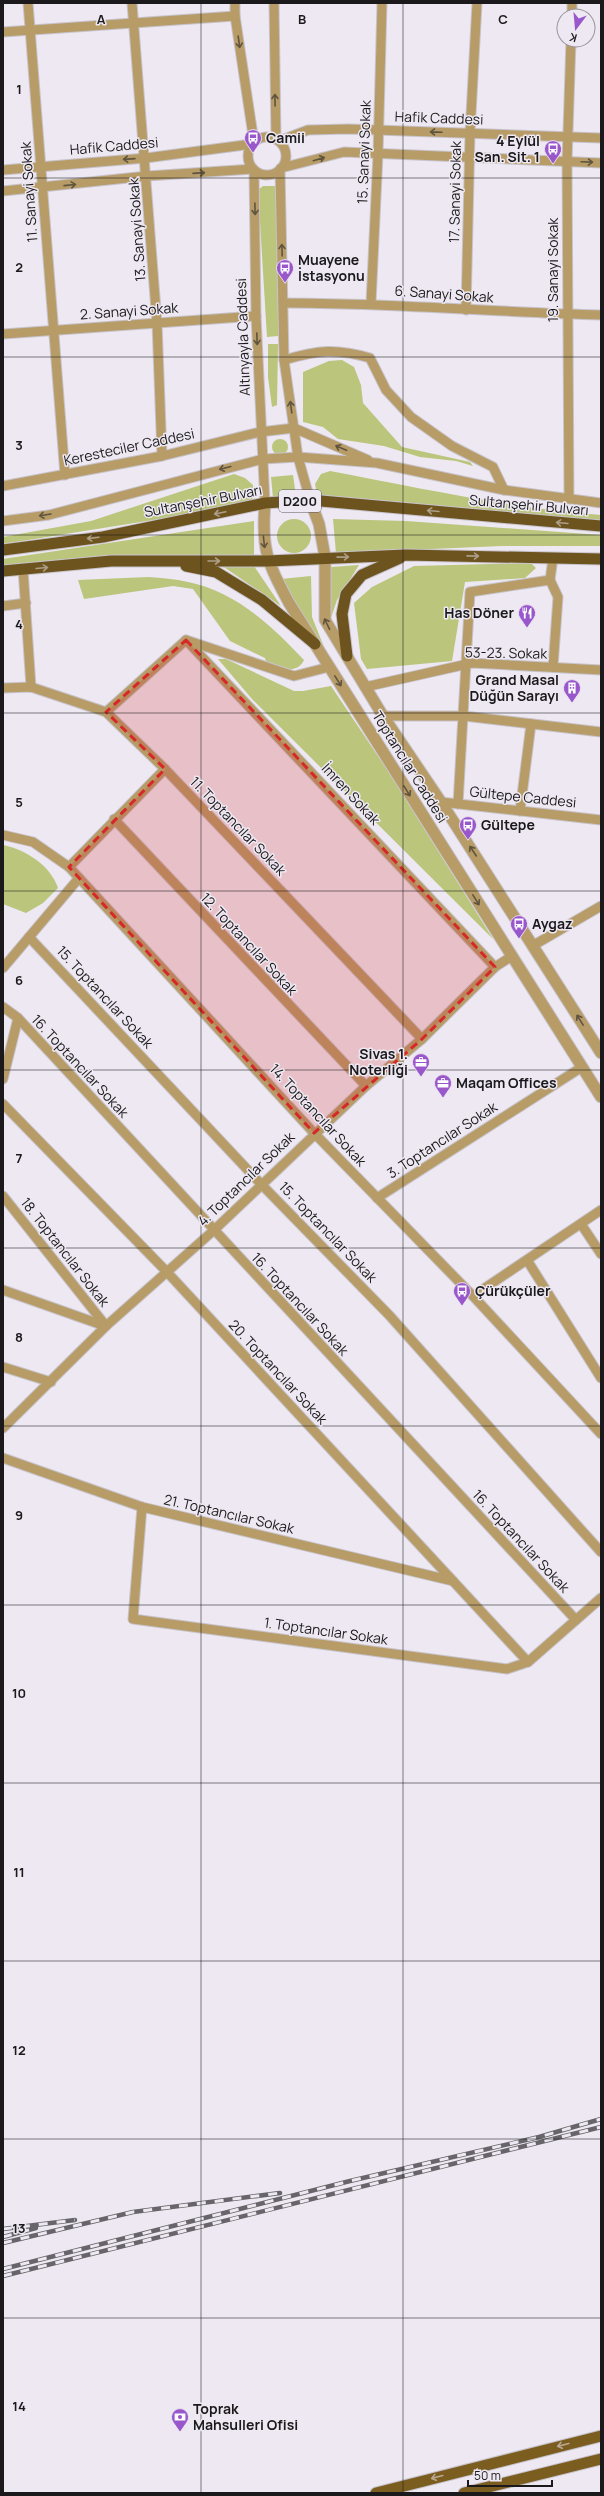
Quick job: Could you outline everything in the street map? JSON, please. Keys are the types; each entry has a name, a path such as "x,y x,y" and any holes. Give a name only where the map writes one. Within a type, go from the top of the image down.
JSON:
{"highway":[{"name":"Sultanşehir Bulvarı","path":"3,550 103,537 265,503 310,500 601,526"},
{"path":"347,656 342,614 346,594 362,575 406,555"},
{"path":"3,571 111,561 268,561 325,557 406,555 601,558"},
{"path":"160,561 216,572 262,600 315,644"}],"main road":[{"path":"376,2493 601,2436"},
{"path":"464,2493 601,2459"}],"street":[{"name":"11. Sanayi Sokak","path":"28,3 65,475"},
{"name":"13. Sanayi Sokak","path":"132,3 146,158 157,323 162,456"},
{"path":"235,3 235,16 253,143 248,157 254,169"},
{"path":"274,3 277,140 286,156 280,169 284,360 298,457 310,500"},
{"name":"15. Sanayi Sokak","path":"371,303 379,130 382,3"},
{"name":"17. Sanayi Sokak","path":"466,310 470,133 477,3"},
{"path":"3,32 235,16"},
{"name":"19. Sanayi Sokak","path":"570,499 566,314 567,162 571,48"},
{"name":"Hafik Caddesi","path":"277,140 308,130 379,130 601,138"},
{"path":"253,143 263,137 277,140"},
{"name":"Hafik Caddesi","path":"3,170 146,158 253,143"},
{"path":"3,191 147,176 254,169 265,175 280,169 344,152 601,163"},
{"name":"Altınyayla Caddesi","path":"254,169 256,316 260,432 265,503"},
{"name":"6. Sanayi Sokak","path":"284,303 371,303 466,310 601,315"},
{"name":"2. Sanayi Sokak","path":"3,334 256,316"},
{"path":"284,360 315,351 352,353 370,358 386,390 411,417 452,446 494,467 504,490"},
{"path":"294,428 377,463"},
{"name":"Keresteciler Caddesi","path":"3,486 162,456 260,432 294,428"},
{"path":"3,521 49,515 263,458 298,457 377,463 504,490 601,502"},
{"name":"Toptancılar Caddesi","path":"310,500 319,524 325,557 325,620 383,716 534,945 601,1053"},
{"name":"Toptancılar Caddesi","path":"265,503 263,543 268,561 289,603 601,1096"},
{"path":"553,558 550,580 558,597 553,667"},
{"path":"23,569 31,687"},
{"path":"458,804 464,716 464,665 470,592 550,580"},
{"path":"3,606 26,603"},
{"path":"106,712 186,640 294,676 329,667"},
{"name":"İmren Sokak","path":"186,640 494,967"},
{"name":"53-23. Sokak","path":"365,687 464,665 553,667 601,670"},
{"name":"11. Toptancılar Sokak","path":"3,688 31,687 106,712 165,769 422,1039"},
{"path":"383,716 464,716 601,732"},
{"path":"520,811 531,724"},
{"path":"69,867 114,819 165,769"},
{"name":"Gültepe Caddesi","path":"441,802 601,820"},
{"name":"12. Toptancılar Sokak","path":"114,819 366,1086"},
{"name":"14. Toptancılar Sokak","path":"3,835 33,842 69,867 314,1133 473,1296 601,1434"},
{"path":"3,968 79,878"},
{"path":"534,945 601,906"},
{"name":"15. Toptancılar Sokak","path":"29,937 261,1184 389,1315 601,1552"},
{"name":"4. Toptancılar Sokak","path":"3,1428 106,1326 166,1271 213,1231 314,1133 366,1086 422,1039 494,967 512,956"},
{"name":"16. Toptancılar Sokak","path":"3,1007 18,1018 213,1231 576,1620"},
{"path":"3,1079 18,1018"},
{"name":"3. Toptancılar Sokak","path":"377,1198 582,1068"},
{"name":"20. Toptancılar Sokak","path":"3,1104 166,1271 528,1662"},
{"name":"18. Toptancılar Sokak","path":"3,1196 106,1326"},
{"path":"473,1296 601,1210"},
{"path":"581,1224 601,1254"},
{"path":"527,1260 601,1378"},
{"path":"3,1290 106,1326"},
{"path":"3,1367 51,1382"},
{"name":"21. Toptancılar Sokak","path":"3,1458 142,1507 454,1581"},
{"name":"1. Toptancılar Sokak","path":"142,1507 134,1619 507,1669 528,1662 601,1598"}],"highlighted area":[{"path":"186,640 495,967 422,1039 314,1133 69,867 165,769 106,712"}],"green space":[{"path":"263,186 279,186 278,336 267,337 258,190"},
{"path":"268,344 278,344 277,405 272,407 268,377"},
{"path":"342,360 354,367 361,385 363,403 402,447 470,462 473,466 456,461 420,457 384,446 338,439 323,427 303,422 303,372 329,361"},
{"path":"280,439 286,441 288,447 286,453 280,455 274,453 272,447 274,441"},
{"path":"330,471 431,491 533,508 601,515 601,520 324,500 317,494 315,484 321,474"},
{"path":"234,474 245,478 253,485 253,498 247,505 3,544 3,537 91,521"},
{"path":"293,475 296,496 273,498 271,477"},
{"path":"291,519 297,519 301,520 308,526 311,536 310,543 304,550 297,553 291,553 287,552 280,546 277,539 277,533 278,529 284,522"},
{"path":"333,519 406,521 601,535 601,546 502,546 336,553"},
{"path":"254,521 254,557 3,566 3,559"},
{"path":"531,563 536,568 525,578 465,582 452,661 367,669 361,659 354,603 372,587 414,566"},
{"path":"221,565 254,566 281,606"},
{"path":"359,565 337,600 330,621 327,592 331,567"},
{"path":"311,576 312,617 326,652 281,579"},
{"path":"148,577 188,582 221,593 252,612 266,623 304,660 297,668 288,669 277,667 267,664 265,658 230,641 193,589 173,586 84,599 78,580"},
{"path":"218,659 226,659 294,691 303,691 331,686 390,774 493,939 252,699"},
{"path":"3,845 12,847 36,860 49,872 58,888 43,903 26,913 3,904"}],"railway":[{"path":"3,2269 350,2181 539,2137 601,2119"},
{"path":"3,2276 601,2127"},
{"path":"3,2243 133,2212 280,2193"},
{"path":"3,2229 75,2220"},
{"path":"3,2237 36,2228"}],"place":[{"name":"Camii","path":"253,153"},
{"name":"4 Eylül San. Sit. 1","path":"553,164"},
{"name":"Muayene İstasyonu","path":"285,283"},
{"name":"Has Döner","path":"527,628"},
{"name":"Grand Masal Düğün Sarayı","path":"572,703"},
{"name":"Gültepe","path":"468,840"},
{"name":"Aygaz","path":"519,939"},
{"name":"Sivas 1. Noterliği","path":"421,1077"},
{"name":"Maqam Offices","path":"443,1098"},
{"name":"Çürükçüler","path":"462,1306"},
{"name":"Toprak Mahsulleri Ofisi","path":"180,2432"}]}
